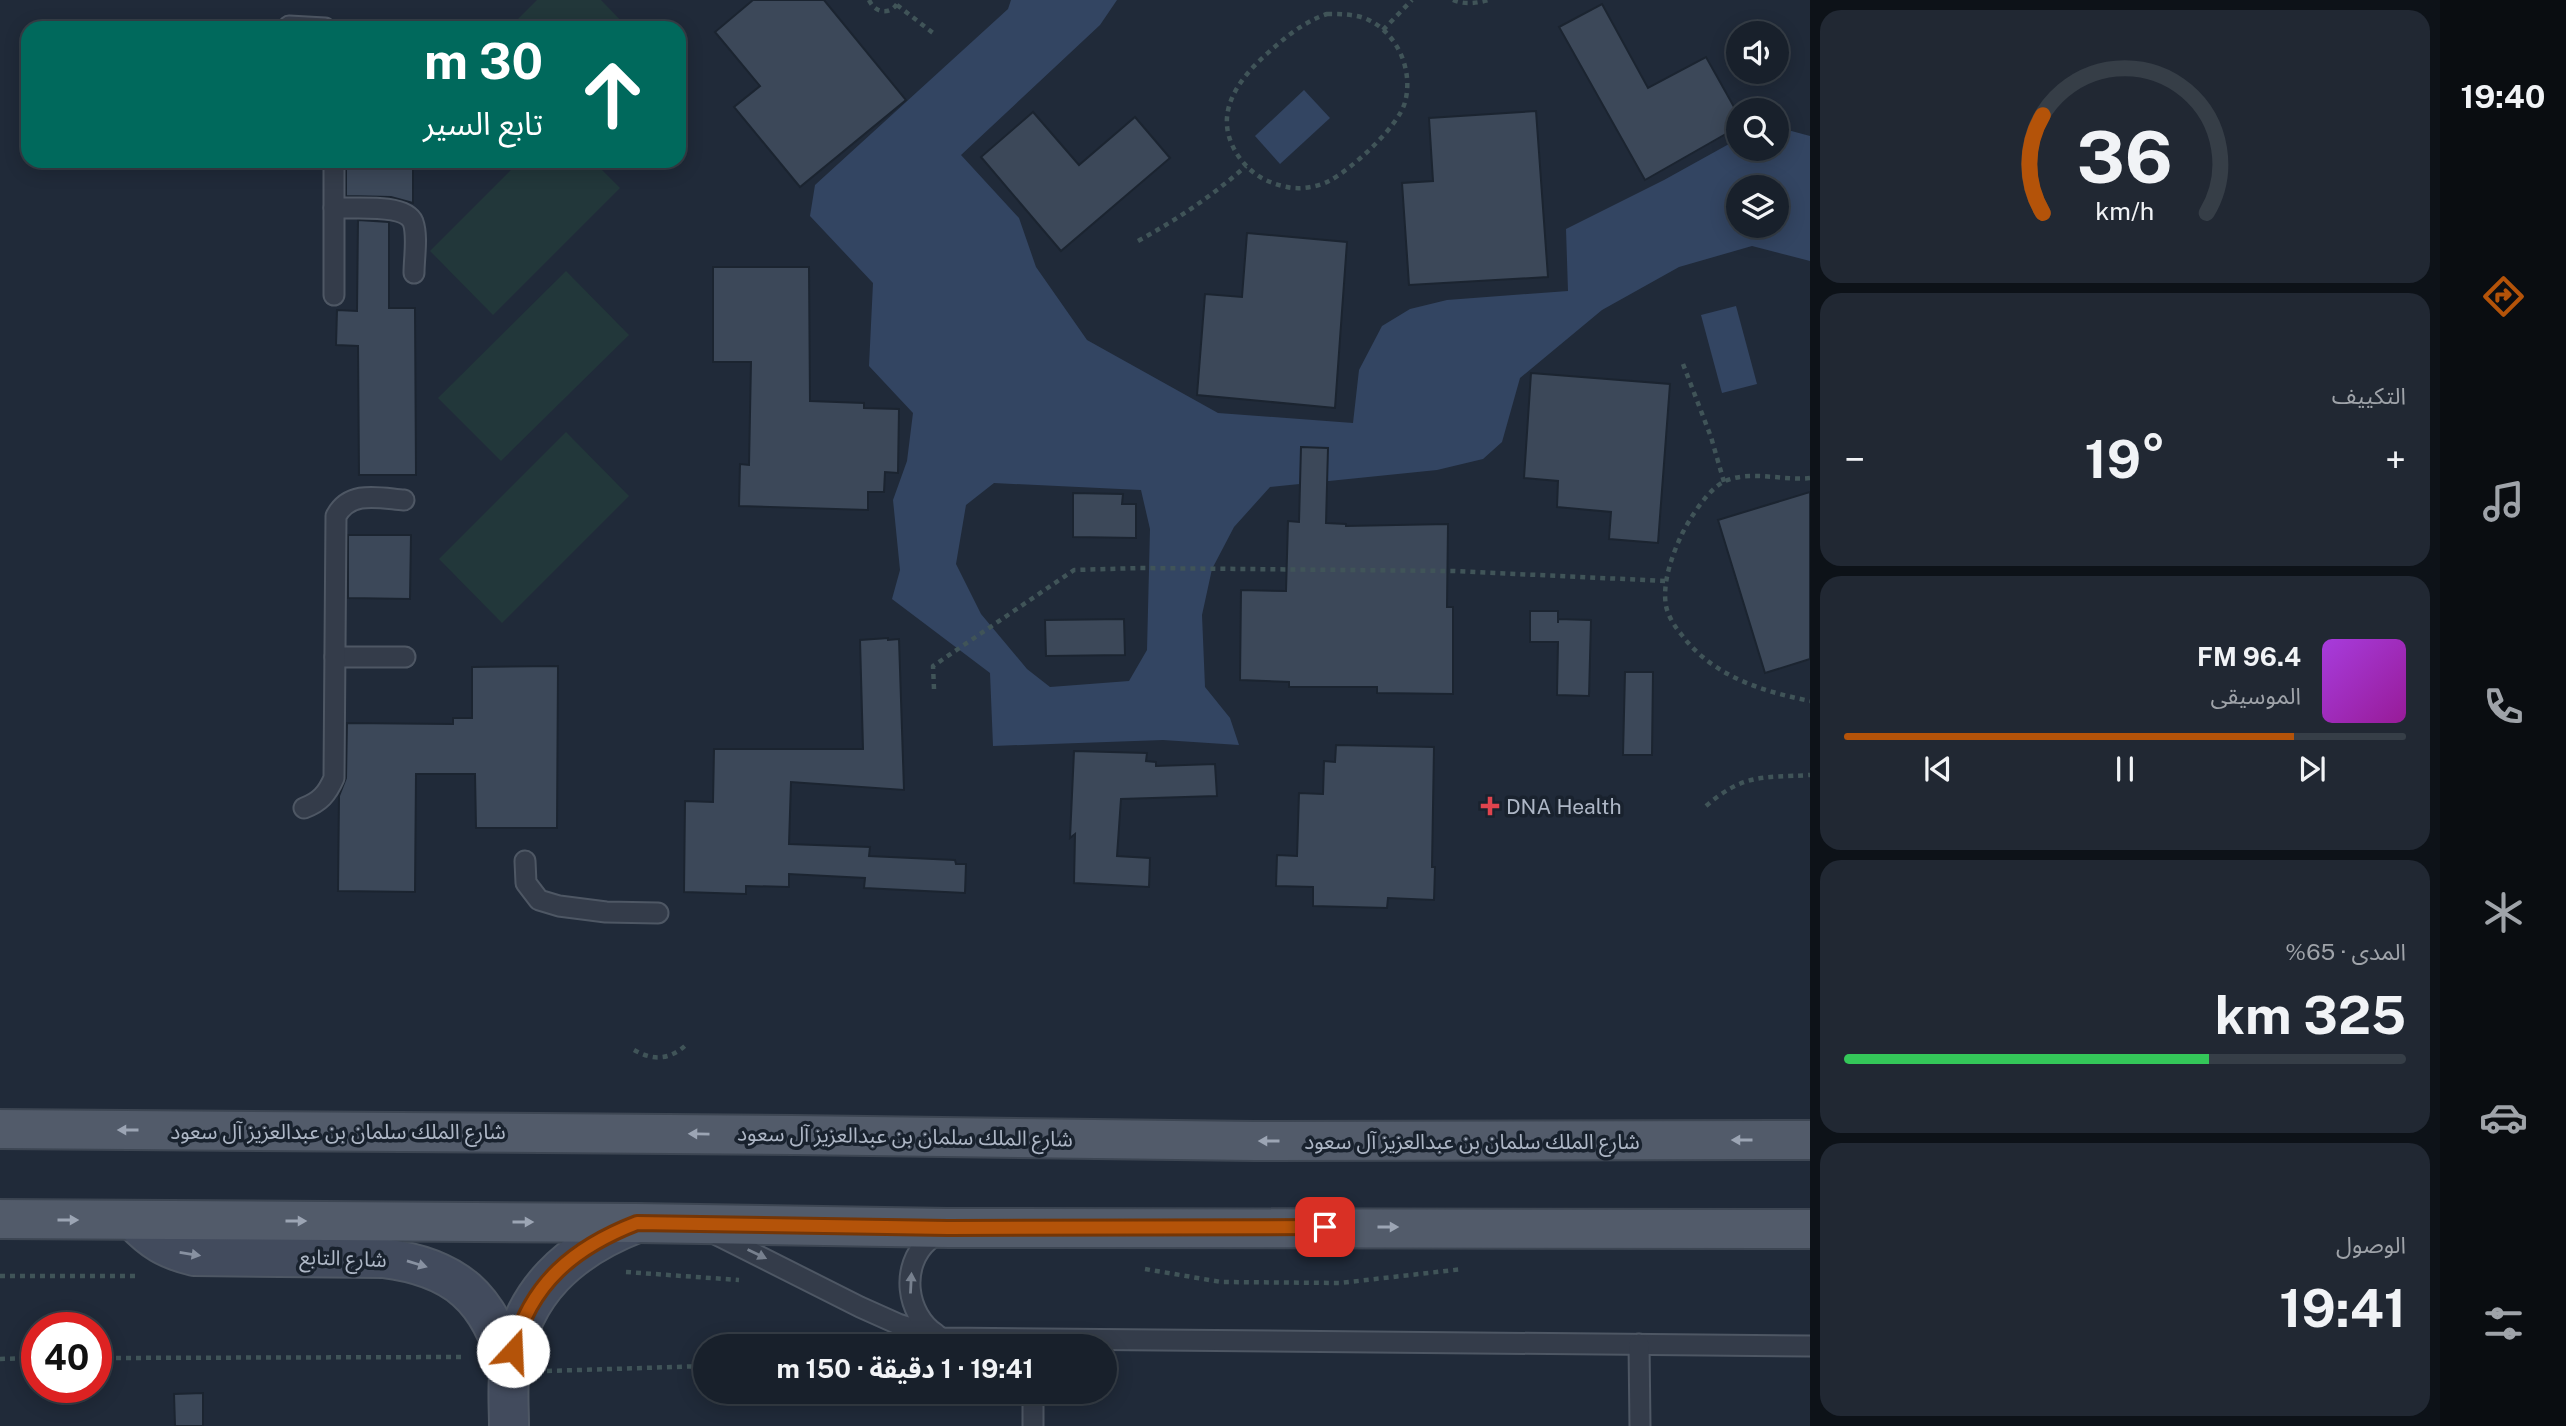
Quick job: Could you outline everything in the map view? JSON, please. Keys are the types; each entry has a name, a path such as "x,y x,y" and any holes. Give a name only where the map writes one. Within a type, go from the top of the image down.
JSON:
{"main road":[{"name":"شارع الملك سلمان بن عبدالعزيز آل سعود","path":"0,1129 765,1134 1254,1141 1810,1140"},
{"path":"0,1219 948,1228 1810,1229"}],"street":[{"name":"شارع التابع","path":"134,1220 150,1237 171,1250 194,1256 383,1258 413,1262 441,1273 474,1297 487,1312 501,1339 508,1369 509,1426"},
{"name":"شارع التابع","path":"508,1369 517,1335 532,1304 552,1276 577,1253 606,1235 637,1223"}],"lane":[{"path":"334,168 334,295"},
{"path":"334,208 395,209 405,213 413,221 414,272"},
{"path":"304,808 318,803 328,792 334,778 336,516 341,507 362,497 404,500"},
{"path":"335,657 405,657"},
{"path":"525,861 526,883 538,900 559,906 606,912 658,913"},
{"path":"696,1224 860,1307 898,1324 930,1334"},
{"path":"937,1334 920,1318 912,1304 909,1289 913,1263 926,1242 948,1228"},
{"path":"1117,1342 1810,1346"},
{"path":"1639,1345 1640,1426"},
{"path":"1033,1404 1033,1426"}],"path":[{"path":"869,0 880,12 890,11 898,2 933,33"},
{"path":"1383,30 1412,0"},
{"path":"1453,0 1460,3 1489,0"},
{"path":"1327,14 1357,16 1383,30 1396,44 1405,62 1408,81 1406,101 1398,119 1385,134 1336,176 1312,187 1294,189 1276,185 1246,166 1235,151 1227,116 1238,82 1251,68 1308,20 1327,14"},
{"path":"1138,241 1177,220 1213,195 1246,166"},
{"path":"1683,364 1711,437 1724,482"},
{"path":"1810,478 1745,477 1724,482 1702,502 1688,522 1666,581 1666,607 1682,636 1698,653 1715,667 1742,682 1771,693 1810,701"},
{"path":"934,690 933,666 1074,570 1453,570 1666,581"},
{"path":"1706,806 1734,784 1752,779 1810,775"},
{"path":"634,1050 647,1057 662,1058 676,1054 686,1045"},
{"path":"112,1358 466,1357 508,1369 693,1366"},
{"path":"0,1359 21,1359"}],"green space":[{"path":"537,0 601,0 621,21 516,21"},
{"path":"513,168 600,168 620,188 493,315 430,251"},
{"path":"566,271 629,335 501,461 438,398"},
{"path":"566,432 629,496 502,623 439,559"}],"water":[{"path":"1011,0 1117,0 1100,25 961,155 1019,218 1036,267 1087,340 1218,413 1353,423 1359,370 1382,326 1410,309 1447,300 1568,291 1566,229 1726,146 1726,161 1789,161 1789,130 1810,136 1810,261 1752,246 1679,267 1602,310 1520,378 1502,442 1483,459 1437,470 1270,487 1234,527 1212,569 1202,615 1205,687 1230,718 1239,745 1163,740 993,746 990,673 892,599 900,570 893,500 907,461 913,413 869,366 873,283 810,216 815,185 1008,9","holes":["994,483 1141,490 1150,529 1147,650 1129,681 1050,687 1027,669 981,614 956,564 966,505"]},
{"path":"1304,90 1330,118 1280,164 1255,136"},
{"path":"1736,306 1757,384 1722,393 1701,315"}],"building":[{"path":"753,0 824,0 906,100 800,187 734,107 760,86 715,32"},
{"path":"1602,4 1648,88 1706,57 1729,98 1726,98 1726,134 1645,180 1559,27"},
{"path":"1536,111 1548,277 1409,285 1402,183 1433,181 1429,118"},
{"path":"1033,112 1079,165 1135,117 1170,158 1061,251 981,157"},
{"path":"346,168 413,168 413,203 391,197 346,196"},
{"path":"358,220 389,222 389,308 415,308 416,475 359,475 358,346 336,345 337,310 357,311"},
{"path":"1247,233 1347,242 1335,408 1197,395 1205,294 1242,297"},
{"path":"713,267 809,267 810,401 864,403 864,408 899,409 898,473 885,472 884,492 868,492 868,510 739,506 740,464 749,465 751,362 713,362"},
{"path":"1531,373 1670,384 1658,543 1609,539 1611,512 1557,507 1558,481 1524,478"},
{"path":"1301,447 1328,448 1326,523 1346,526 1448,524 1447,607 1453,607 1453,694 1377,693 1377,687 1289,687 1289,682 1240,680 1241,590 1286,591 1288,521 1299,522"},
{"path":"1810,492 1810,659 1765,673 1718,520"},
{"path":"1073,493 1123,494 1122,504 1136,504 1136,538 1073,537"},
{"path":"348,535 411,535 410,599 348,598"},
{"path":"1530,611 1558,611 1558,619 1591,620 1589,696 1557,695 1558,642 1530,642"},
{"path":"1124,619 1125,655 1046,656 1045,620"},
{"path":"899,639 904,790 791,782 789,844 870,847 869,856 955,860 956,864 966,864 965,893 864,888 865,878 789,874 789,887 746,886 746,894 684,892 685,801 713,802 714,749 863,749 860,640"},
{"path":"558,666 557,828 476,828 475,774 416,774 415,892 338,891 339,796 346,778 347,723 453,724 453,718 472,718 472,667"},
{"path":"1625,672 1653,672 1652,755 1623,755"},
{"path":"1336,745 1434,747 1434,900 1388,898 1387,908 1313,906 1313,887 1276,886 1277,855 1297,856 1299,793 1323,794 1324,761 1335,762"},
{"path":"1074,751 1147,753 1146,761 1156,762 1156,766 1215,764 1217,796 1121,799 1117,856 1150,858 1149,887 1074,883 1075,834 1070,838"},
{"path":"203,1393 203,1426 175,1426 174,1394"}],"place":[{"name":"DNA Health","path":"1490,806"}],"route":[{"path":"513,1351 517,1335 532,1304 552,1276 577,1253 606,1235 637,1223 948,1228 1325,1227"}]}
